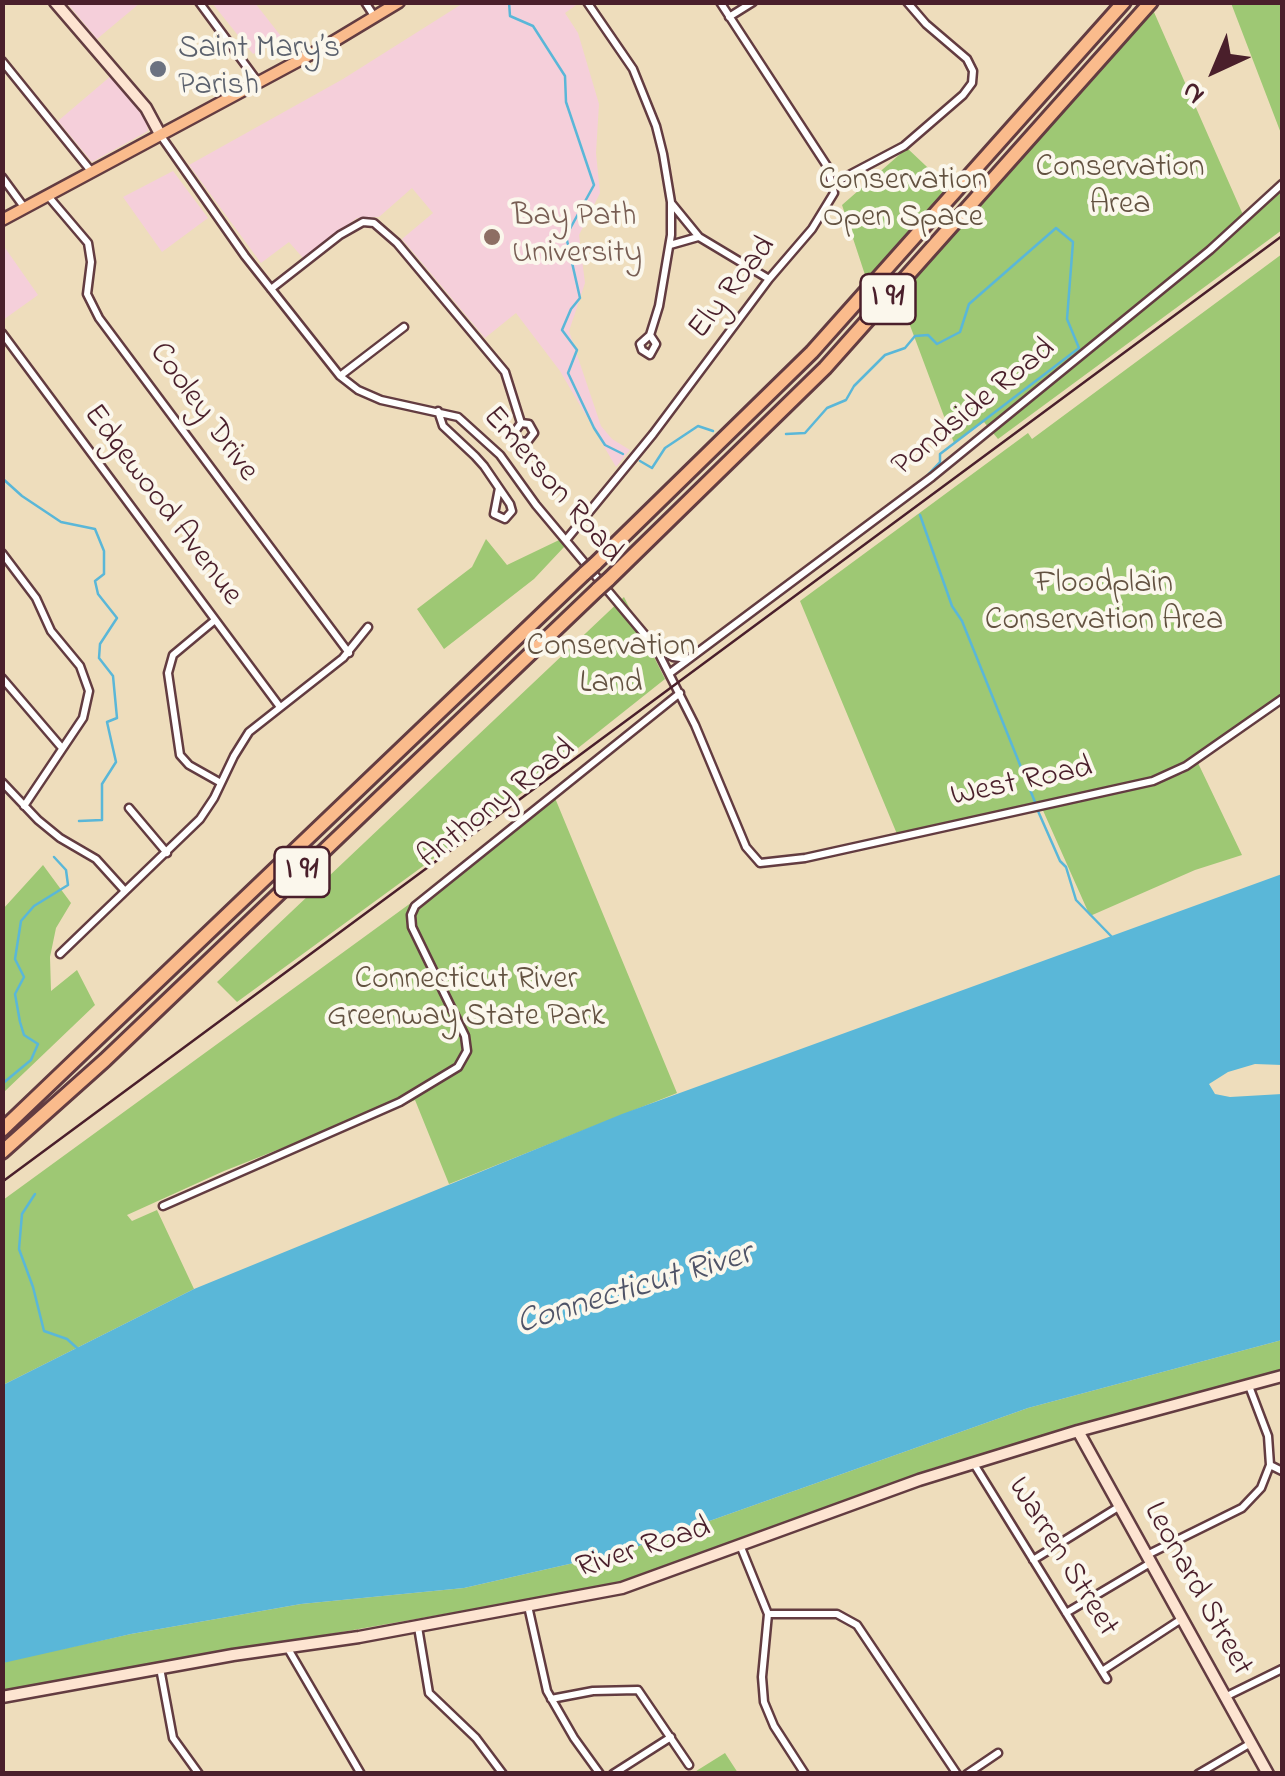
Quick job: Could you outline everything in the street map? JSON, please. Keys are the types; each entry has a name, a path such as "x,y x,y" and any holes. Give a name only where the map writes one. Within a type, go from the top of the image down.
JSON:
{"highway":[{"name":"I 91","path":"2,1130 812,352 1124,2"},
{"name":"I 91","path":"2,1152 105,1060 603,585 833,359 1150,2"}],"main road":[{"path":"2,220 399,2"}],"street":[{"path":"55,2 146,108 160,134"},
{"path":"199,2 258,82"},
{"path":"364,2 375,18"},
{"path":"587,2 624,52 644,93 656,126 671,202 664,286 650,335"},
{"path":"720,2 827,166 834,183 904,146 972,83 973,71 967,59 926,24 908,2"},
{"path":"730,17 753,2"},
{"path":"2,61 91,171"},
{"name":"Emerson Road","path":"160,134 188,178 340,376 380,400 458,417 485,438 656,648 753,858"},
{"path":"2,177 24,207"},
{"name":"Ely Road","path":"566,540 654,434 769,278 828,207 834,183"},
{"name":"Pondside Road","path":"670,673 932,478 1210,250 1282,184"},
{"name":"Cooley Drive","path":"47,195 88,243 91,262 87,294 99,318 348,653"},
{"path":"671,202 699,237 769,278"},
{"path":"271,289 340,235 363,222 374,222 396,242 505,372 521,423"},
{"path":"670,245 699,237"},
{"path":"340,376 404,327"},
{"name":"Edgewood Avenue","path":"2,334 280,708"},
{"path":"438,411 443,426 475,456 499,488"},
{"path":"2,553 36,598 51,631 86,678 88,705 24,806"},
{"path":"216,620 173,655 168,673 180,754 189,766 221,784"},
{"path":"60,954 207,810 244,738 348,653 368,628"},
{"path":"656,648 676,658 690,659"},
{"path":"2,678 62,748"},
{"name":"Anthony Road","path":"162,1206 400,1102 458,1068 467,1050 465,1036 412,927 414,906 680,693"},
{"name":"West Road","path":"753,858 770,864 805,858 1153,781 1186,766 1282,700"},
{"path":"2,782 60,838 103,865 126,891"},
{"path":"129,808 167,852"},
{"name":"River Road","path":"2,1697 418,1627 628,1586 973,1463 1282,1376"},
{"path":"1066,1613 1151,1558 1242,1508 1260,1488 1270,1465 1268,1436 1249,1386"},
{"name":"Leonard Street","path":"1078,1431 1268,1774"},
{"name":"Warren Street","path":"973,1463 1108,1679"},
{"path":"1270,1465 1282,1471"},
{"path":"1033,1560 1121,1505"},
{"path":"740,1546 768,1614 762,1677 764,1702 774,1726 805,1774"},
{"path":"528,1606 551,1699 600,1774"},
{"path":"768,1614 836,1614 857,1625 957,1774"},
{"path":"1102,1671 1183,1618"},
{"path":"418,1627 429,1693 476,1738 503,1774"},
{"path":"287,1647 361,1774"},
{"path":"160,1668 174,1738 199,1774"},
{"path":"1227,1696 1282,1669"},
{"path":"551,1699 593,1691 638,1690 690,1764"},
{"path":"613,1774 671,1738"},
{"path":"1198,1774 1252,1743"},
{"path":"967,1774 998,1753"}],"shaded area":[{"name":"Bay Path University","path":"465,2 579,3 565,13 578,33 599,104 596,153 600,193 579,235 585,283 569,331 601,426 612,439 630,450 616,467 560,371 516,313 485,338 402,239 433,213 412,188 379,217 357,218 303,258 289,242 261,263 189,165 343,79"},
{"path":"67,3 140,3 97,39"},
{"path":"212,3 255,3 284,40 253,54"},
{"path":"112,75 145,113 148,131 92,162 58,121"},
{"path":"173,171 208,218 162,252 123,197"},
{"path":"3,245 38,295 2,320"}],"green space":[{"name":"Conservation Area","path":"1150,3 1244,217 1282,186 1282,230 998,439 984,422 954,443 893,280 984,187"},
{"path":"1231,3 1282,3 1282,136"},
{"name":"Conservation Open Space","path":"907,148 961,199 868,284 842,205"},
{"name":"Floodplain Conservation Area","path":"1282,254 1282,697 1180,771 897,834 800,601 1028,433 1032,439"},
{"name":"Conservation Land","path":"580,530 534,579 444,649 417,609 472,567 486,539 507,565"},
{"name":"Conservation Land","path":"624,597 665,679 500,810 237,1002 217,982"},
{"path":"1198,763 1242,855 1195,870 1090,916 1041,806 1182,774"},
{"name":"Connecticut River Greenway State Park","path":"555,798 677,1093 449,1184 415,1100 224,1171 127,1215 132,1221 157,1210 194,1289 3,1385 3,1200"},
{"path":"43,865 71,903 56,928 50,957 51,991 77,970 95,1005 3,1093 3,909"},
{"path":"1282,1340 1282,1370 933,1468 617,1584 3,1691 3,1663 11,1660 301,1604 464,1588 622,1552 1028,1408"},
{"path":"725,1753 738,1773 693,1773"}],"water":[{"name":"Connecticut River","path":"1282,874 1282,1065 1255,1064 1228,1072 1209,1084 1215,1094 1230,1097 1282,1094 1282,1340 1028,1408 622,1552 464,1588 301,1604 131,1634 3,1663 3,1385 194,1289 622,1114"}],"waterway":[{"path":"509,2 510,16 533,26 565,76 566,102 594,185 566,236 580,298 562,330 577,350 568,373 594,428 605,445 623,454"},
{"path":"786,434 805,433 827,408 846,400 854,386 885,355 905,348 915,336 928,335 937,344 960,332 969,304 1056,228 1073,242 1067,319 1079,348 940,454 940,462 923,480"},
{"path":"640,461 652,468 665,448 698,426 713,431"},
{"path":"2,478 61,522 95,529 104,551 104,574 95,581 98,594 117,618 100,644 99,658 113,676 117,718 107,722 116,762 102,784 102,820 79,821"},
{"path":"920,515 952,606 962,621 1035,802"},
{"path":"1038,811 1066,867 1076,900 1112,937"},
{"path":"2,1084 31,1060 38,1044 24,1035 20,1022 15,994 24,977 15,959 21,921 34,906 68,885 66,870 54,857"},
{"path":"35,1194 22,1214 19,1249 44,1331 67,1339 77,1348"}],"railway":[{"path":"2,1182 1282,236"}],"place":[{"name":"Saint Mary’s Parish","path":"158,69"},
{"name":"Bay Path University","path":"492,237"}]}
